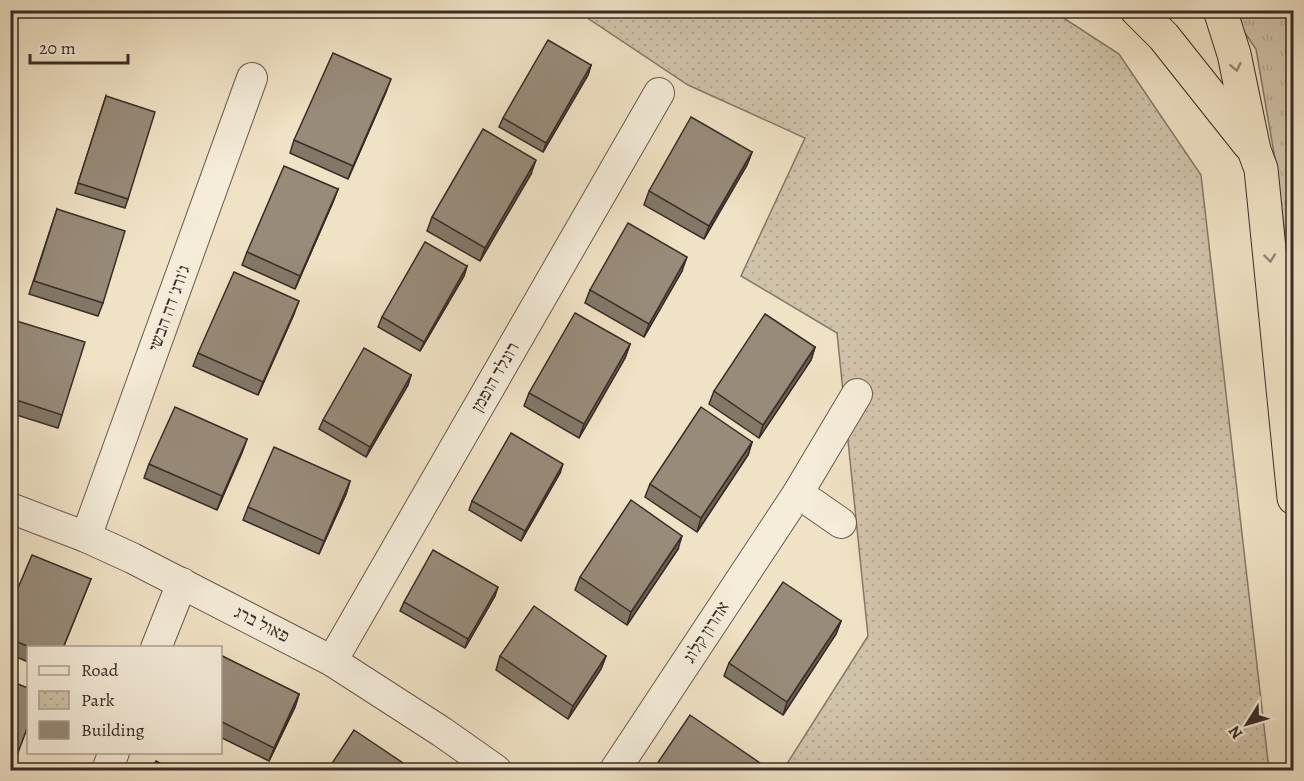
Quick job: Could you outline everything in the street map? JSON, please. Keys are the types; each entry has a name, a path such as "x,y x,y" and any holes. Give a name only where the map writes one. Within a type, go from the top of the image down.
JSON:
{"highway":[{"path":"1137,10 1164,38 1254,150"},
{"path":"1220,10 1234,54 1254,150 1261,169 1293,498"}],"street":[{"name":"ג'ורג' דה הבשי","path":"86,537 252,78"},
{"name":"רונלד הופמן","path":"332,661 659,93"},
{"name":"אהרון קלוג","path":"615,771 798,493 856,394"},
{"path":"798,493 842,523"},
{"name":"פאול ברג","path":"10,508 86,537 182,583 332,661 442,732 496,771"},
{"path":"157,646 182,583"},
{"path":"107,771 114,754"}],"green space":[{"path":"577,11 1053,11 1119,54 1201,175 1269,770 783,770 868,636 837,333 741,276 805,138 688,85"},
{"path":"1230,11 1293,11 1293,300 1276,165 1256,49"}],"building":[{"path":"548,40 591,65 546,143 503,118"},
{"path":"333,53 391,79 353,166 294,140"},
{"path":"106,96 155,112 128,199 78,183"},
{"path":"691,117 752,152 709,226 649,191"},
{"path":"483,129 536,160 485,248 432,217"},
{"path":"284,166 338,189 300,276 247,252"},
{"path":"57,209 125,231 103,303 34,281"},
{"path":"628,223 687,257 649,324 590,290"},
{"path":"425,242 467,266 424,342 382,317"},
{"path":"234,272 299,301 263,382 198,353"},
{"path":"575,313 630,344 584,424 529,393"},
{"path":"765,314 815,347 763,425 714,391"},
{"path":"10,319 85,342 62,415 10,398"},
{"path":"364,348 411,375 370,447 323,420"},
{"path":"175,407 247,439 222,496 149,464"},
{"path":"701,407 752,442 701,518 650,484"},
{"path":"511,433 563,464 525,531 472,501"},
{"path":"274,447 350,481 324,541 248,507"},
{"path":"631,500 682,536 631,612 580,577"},
{"path":"433,550 498,587 468,639 404,602"},
{"path":"32,555 91,579 64,646 27,646 10,639 10,607"},
{"path":"783,582 841,621 787,702 729,663"},
{"path":"534,606 606,656 573,706 500,656"},
{"path":"222,656 299,694 274,748 222,722"},
{"path":"10,681 27,688 27,729 11,771"},
{"path":"690,715 763,765 759,771 666,771 657,764"},
{"path":"354,730 415,771 327,771"},
{"path":"156,761 175,771 151,771"}]}
